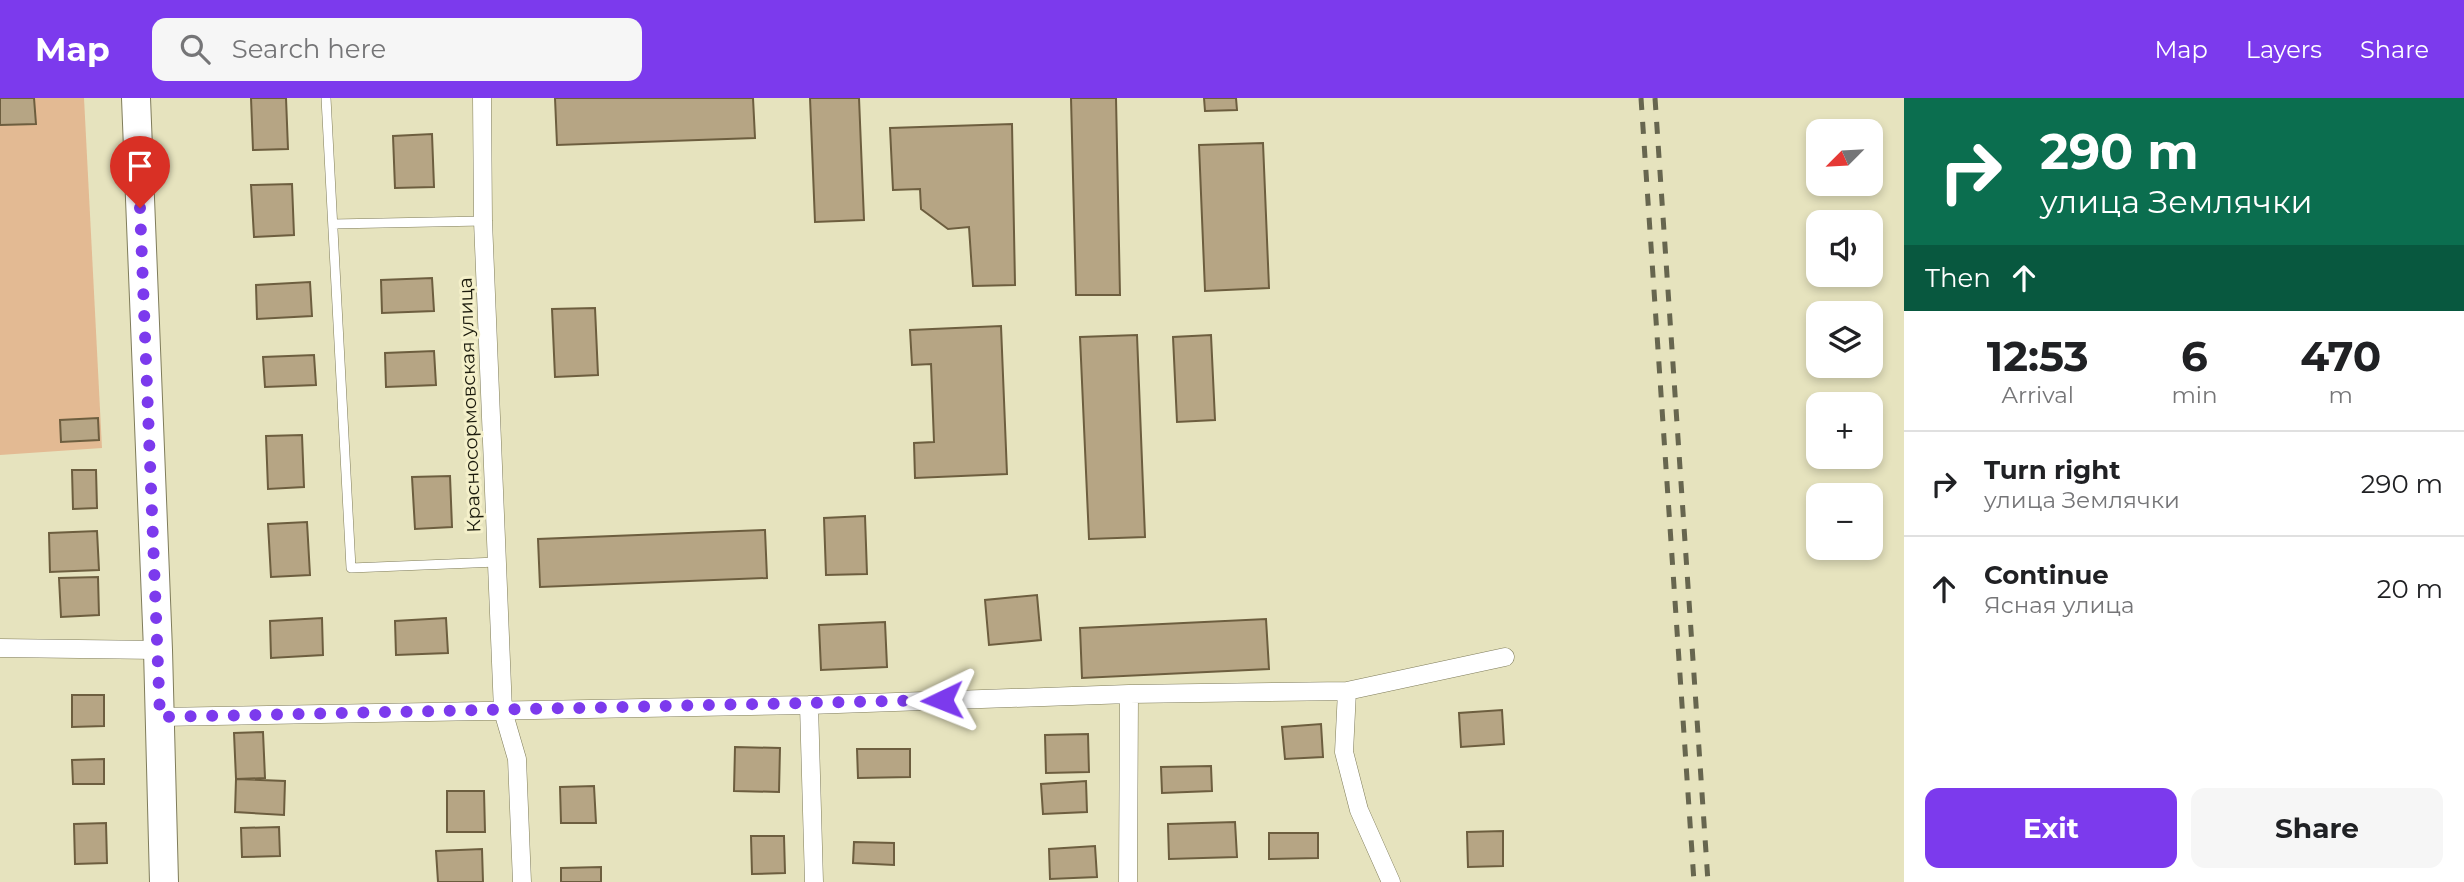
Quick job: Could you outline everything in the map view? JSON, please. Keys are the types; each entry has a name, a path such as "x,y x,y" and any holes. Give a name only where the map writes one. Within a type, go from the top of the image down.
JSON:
{"main road":[{"path":"136,98 158,650 164,882"}],"street":[{"name":"Красносормовская улица","path":"482,98 483,221 503,711 517,759 522,882"},
{"path":"0,648 158,650"},
{"path":"160,717 809,705 1129,694 1347,691 1505,657"},
{"path":"1347,691 1345,752 1359,810 1391,882"},
{"path":"1128,882 1129,694"},
{"path":"809,705 814,882"}],"lane":[{"path":"326,98 351,568 497,562"},
{"path":"333,224 483,221"}],"shaded area":[{"path":"0,98 84,98 102,448 0,455"}],"building":[{"path":"0,98 34,98 36,124 0,125"},
{"path":"251,98 286,98 288,149 253,150"},
{"path":"555,98 753,98 755,138 557,145"},
{"path":"810,98 859,98 864,220 815,222"},
{"path":"1071,98 1116,98 1120,295 1076,295"},
{"path":"1204,98 1236,98 1237,110 1205,111"},
{"path":"1012,124 1015,285 973,286 969,227 948,229 921,209 920,189 893,190 890,128"},
{"path":"432,134 434,187 395,188 393,136"},
{"path":"1263,143 1269,288 1205,291 1199,145"},
{"path":"292,184 294,235 254,237 251,185"},
{"path":"432,278 434,311 382,313 381,280"},
{"path":"310,282 312,316 257,319 256,285"},
{"path":"595,308 598,375 555,377 552,309"},
{"path":"1001,326 1007,474 915,478 914,443 934,442 931,364 912,365 910,330"},
{"path":"1137,335 1145,537 1089,539 1080,337"},
{"path":"1211,335 1215,420 1177,422 1173,337"},
{"path":"434,351 436,385 386,387 385,353"},
{"path":"314,355 316,385 265,387 263,357"},
{"path":"98,418 99,440 61,442 60,420"},
{"path":"302,435 304,487 268,489 266,436"},
{"path":"72,470 96,470 97,508 73,509"},
{"path":"450,476 452,527 415,529 412,477"},
{"path":"865,516 867,574 826,575 824,518"},
{"path":"307,522 310,575 271,577 268,524"},
{"path":"765,530 767,578 540,587 538,539"},
{"path":"97,531 99,570 50,572 49,533"},
{"path":"98,577 99,615 61,617 59,578"},
{"path":"1037,595 1041,640 989,645 985,600"},
{"path":"322,618 323,655 271,658 270,621"},
{"path":"446,618 448,653 396,655 395,621"},
{"path":"1266,619 1269,669 1082,678 1080,628"},
{"path":"885,622 887,667 821,670 819,625"},
{"path":"72,695 104,695 104,726 72,727"},
{"path":"1502,710 1504,744 1461,747 1459,713"},
{"path":"1321,724 1323,757 1285,759 1282,727"},
{"path":"263,732 265,778 236,779 234,733"},
{"path":"1088,734 1089,772 1046,773 1045,735"},
{"path":"735,747 780,748 779,792 734,791"},
{"path":"857,749 910,749 910,777 858,778"},
{"path":"104,759 104,784 73,784 72,760"},
{"path":"1211,766 1212,791 1162,793 1161,767"},
{"path":"236,779 285,781 284,815 235,812"},
{"path":"1086,781 1087,812 1043,814 1041,784"},
{"path":"594,786 596,823 561,823 560,787"},
{"path":"447,791 484,791 485,832 447,832"},
{"path":"1235,822 1237,857 1169,859 1168,824"},
{"path":"106,823 107,863 75,864 74,824"},
{"path":"279,827 280,856 242,857 241,828"},
{"path":"1503,831 1503,866 1468,867 1467,832"},
{"path":"1269,833 1318,833 1318,858 1269,859"},
{"path":"751,836 784,836 785,873 752,874"},
{"path":"854,842 894,843 894,865 853,863"},
{"path":"1095,846 1097,877 1050,879 1049,849"},
{"path":"482,849 483,882 438,882 436,851"},
{"path":"601,867 601,882 561,882 561,868"}],"railway":[{"path":"1641,98 1694,882"},
{"path":"1655,98 1708,882"}],"route":[{"path":"140,208 160,717 809,705 942,700"}]}
